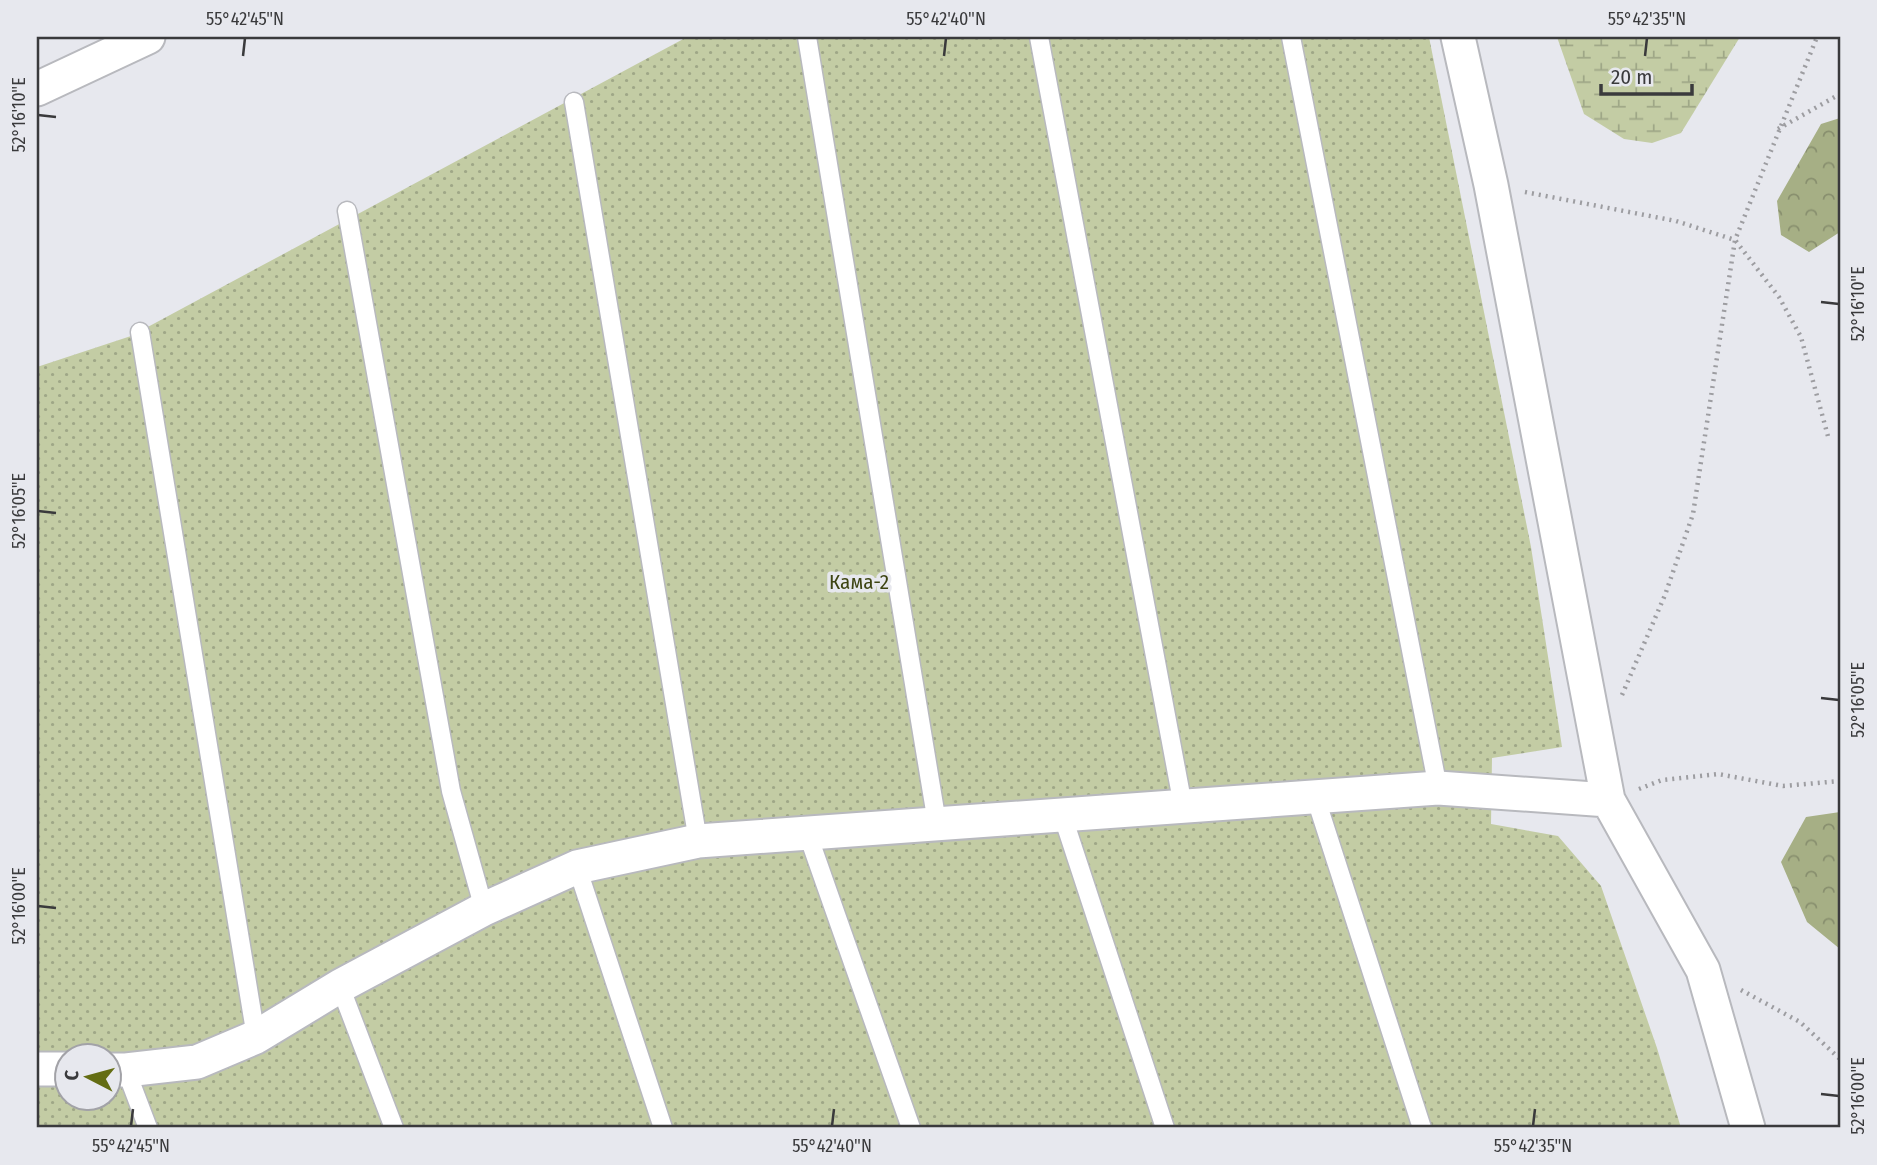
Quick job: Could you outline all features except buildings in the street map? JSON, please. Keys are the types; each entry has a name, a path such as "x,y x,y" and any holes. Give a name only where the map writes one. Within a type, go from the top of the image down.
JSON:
{"street":[{"path":"37,89 148,37"},
{"path":"1458,37 1491,185 1608,800 1703,970 1748,1128"},
{"path":"122,1070 197,1062 257,1037 340,986 484,909 577,867 698,841 1438,788 1608,800"}],"lane":[{"path":"807,37 937,823"},
{"path":"1039,37 1183,806"},
{"path":"1291,37 1438,788"},
{"path":"574,102 698,841"},
{"path":"347,211 451,791 484,909"},
{"path":"140,332 257,1037"},
{"path":"1315,796 1422,1128"},
{"path":"1062,814 1165,1128"},
{"path":"807,832 911,1128"},
{"path":"577,867 663,1128"},
{"path":"340,986 394,1128"},
{"path":"122,1079 148,1128"}],"path":[{"path":"1618,702 1665,595 1693,514 1735,240 1816,37"},
{"path":"1778,130 1840,94"},
{"path":"1491,185 1676,221 1735,240 1779,297 1801,337 1829,440"},
{"path":"1608,800 1662,780 1718,774 1783,786 1840,781"},
{"path":"1703,970 1800,1022 1840,1059"}],"green space":[{"name":"Кама-2","path":"687,37 1429,37 1531,547 1562,747 1492,758 1491,824 1558,836 1601,886 1657,1048 1681,1128 37,1128 37,367 131,336"},
{"path":"1557,37 1740,37 1681,133 1652,143 1624,139 1584,114"},
{"path":"1840,118 1840,232 1809,252 1781,235 1777,201 1821,124"},
{"path":"1840,812 1840,949 1807,922 1781,862 1806,817"}]}
